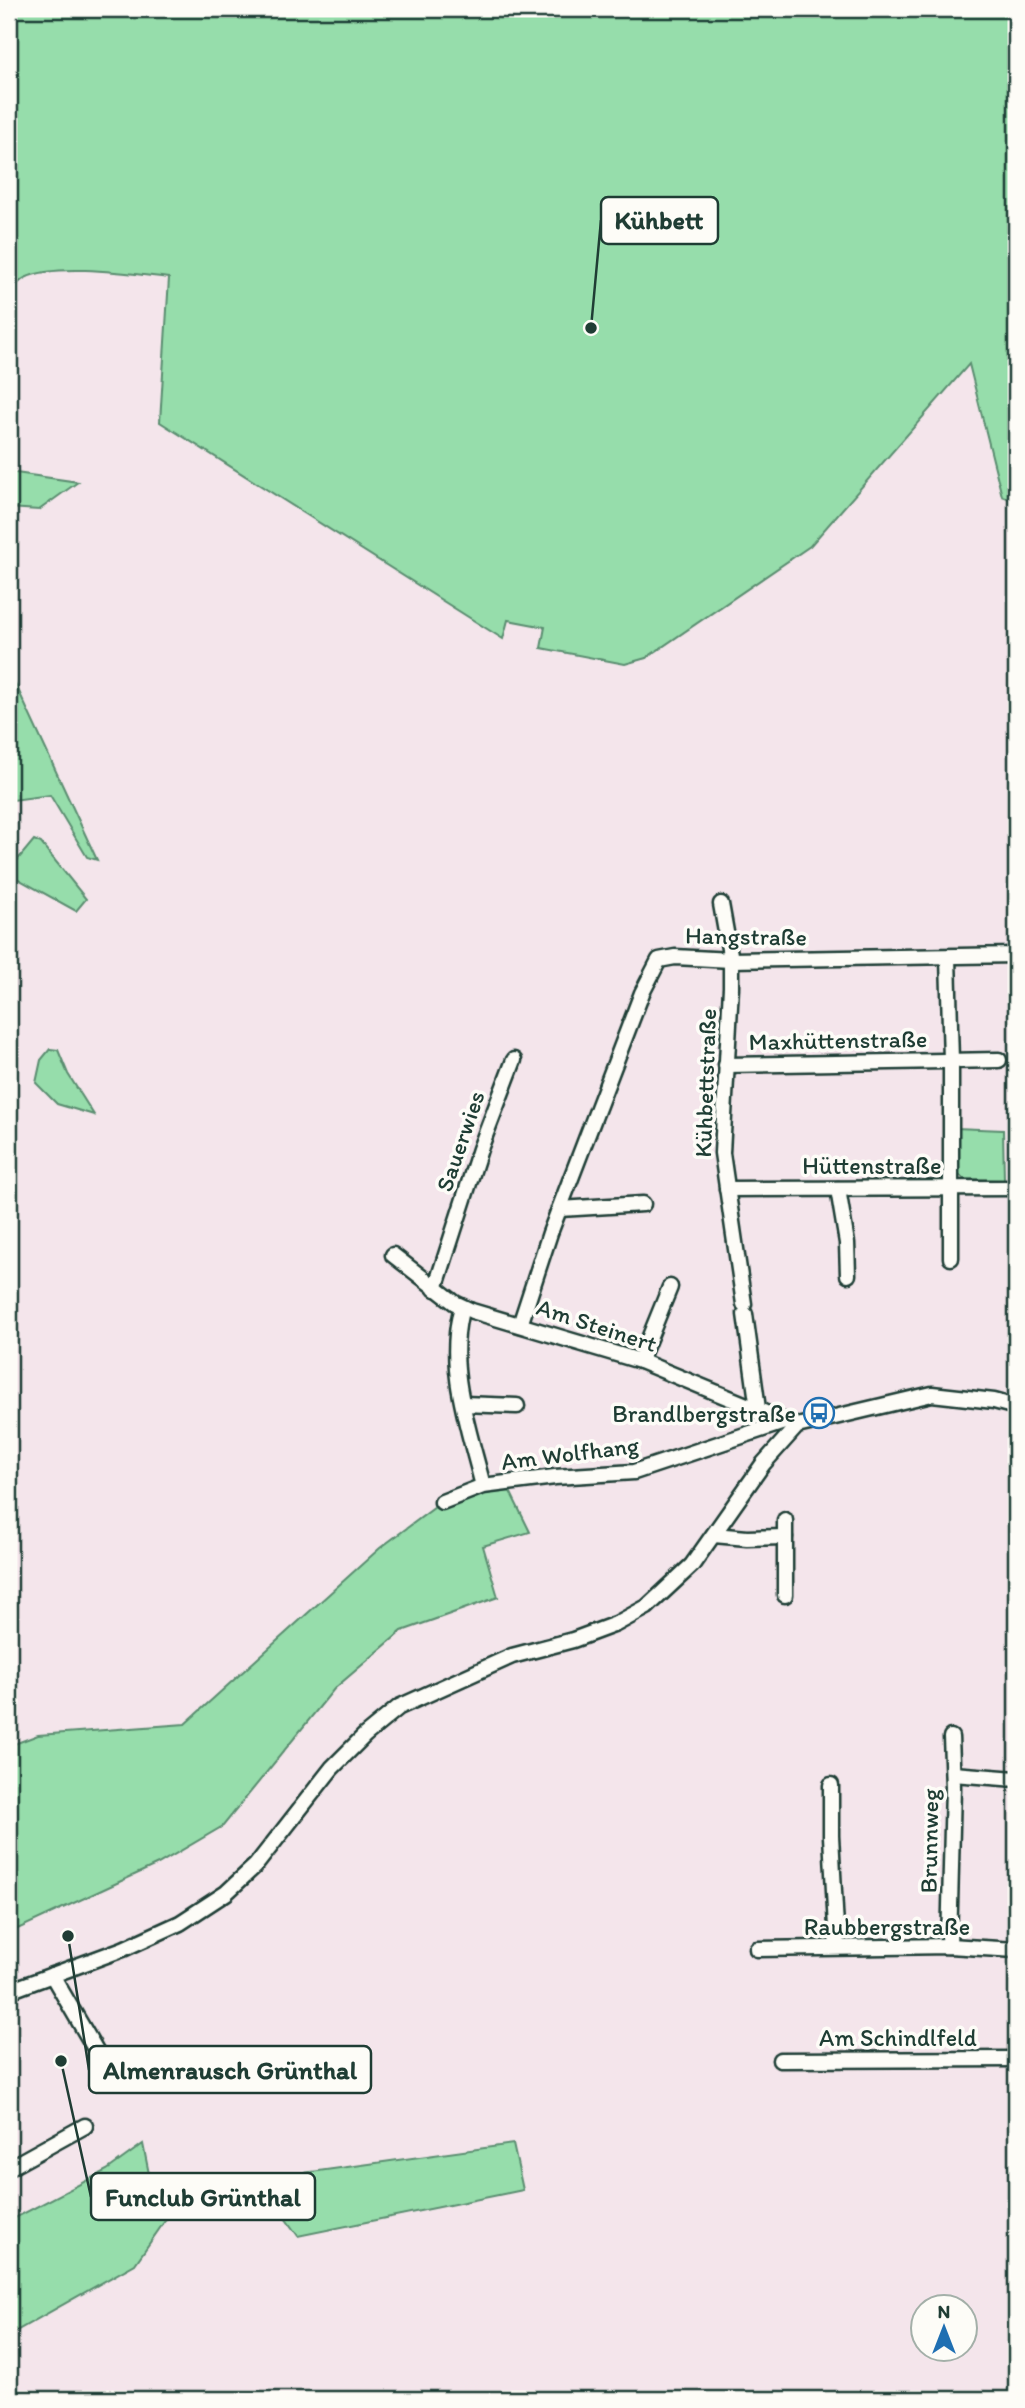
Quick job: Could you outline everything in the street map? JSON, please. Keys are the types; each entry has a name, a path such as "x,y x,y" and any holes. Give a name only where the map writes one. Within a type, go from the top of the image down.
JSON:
{"street":[{"name":"Kühbettstraße","path":"722,904 731,960 722,1153 758,1409"},
{"name":"Hangstraße","path":"520,1325 559,1209 642,993 659,960 675,957 731,960 1016,955"},
{"name":"Maxhüttenstraße","path":"948,958 951,1258"},
{"name":"Sauerwies","path":"435,1289 480,1149 514,1060"},
{"name":"Maxhüttenstraße","path":"726,1065 999,1060"},
{"name":"Hüttenstraße","path":"727,1189 1016,1188"},
{"path":"838,1189 848,1242 848,1275"},
{"path":"559,1209 643,1204"},
{"name":"Am Steinert","path":"393,1255 462,1307 640,1361 790,1424"},
{"path":"640,1361 670,1287"},
{"path":"462,1307 455,1349 469,1439 483,1486"},
{"path":"9,1991 123,1949 168,1928 226,1893 256,1864 332,1768 365,1735 399,1707 512,1656 573,1640 647,1607 692,1565 790,1424 932,1394 995,1401 1016,1407"},
{"path":"463,1404 517,1406"},
{"name":"Am Wolfhang","path":"442,1502 483,1486 555,1477 634,1472 790,1424"},
{"path":"785,1520 785,1595"},
{"path":"714,1535 785,1537"},
{"name":"Brunnweg","path":"948,1946 953,1774 951,1737"},
{"path":"953,1774 1016,1779"},
{"path":"831,1785 837,1946"},
{"name":"Raubbergstraße","path":"757,1949 948,1946 1016,1950"},
{"path":"52,1975 107,2071"},
{"name":"Am Schindlfeld","path":"780,2060 1016,2059"},
{"path":"9,2168 85,2126"}],"green space":[{"path":"9,9 1016,9 1016,501 1002,496 969,364 810,546 646,658 625,664 541,648 545,627 508,620 503,639 160,422 169,278 96,270 56,271 25,278 9,293"},
{"path":"9,472 78,482 39,510 9,508"},
{"path":"9,670 97,860 87,857 50,795 13,800 9,787"},
{"path":"34,840 41,843 86,899 76,911 9,874 9,870"},
{"path":"50,1049 58,1050 68,1074 94,1115 57,1104 36,1083 41,1060"},
{"path":"955,1128 1003,1130 1004,1180 964,1179 956,1172"},
{"path":"508,1487 530,1532 483,1546 498,1597 402,1631 334,1689 223,1826 158,1864 9,1933 9,1746 38,1735 185,1724 380,1548 442,1502"},
{"path":"143,2144 153,2194 513,2144 523,2190 298,2236 275,2204 167,2218 135,2264 9,2335 9,2221 107,2170"}],"place":[{"name":"Kühbett","path":"591,328"},
{"name":"Brandlbergstraße","path":"819,1413"},
{"name":"Almenrausch Grünthal","path":"68,1936"},
{"name":"Funclub Grünthal","path":"61,2061"}]}
